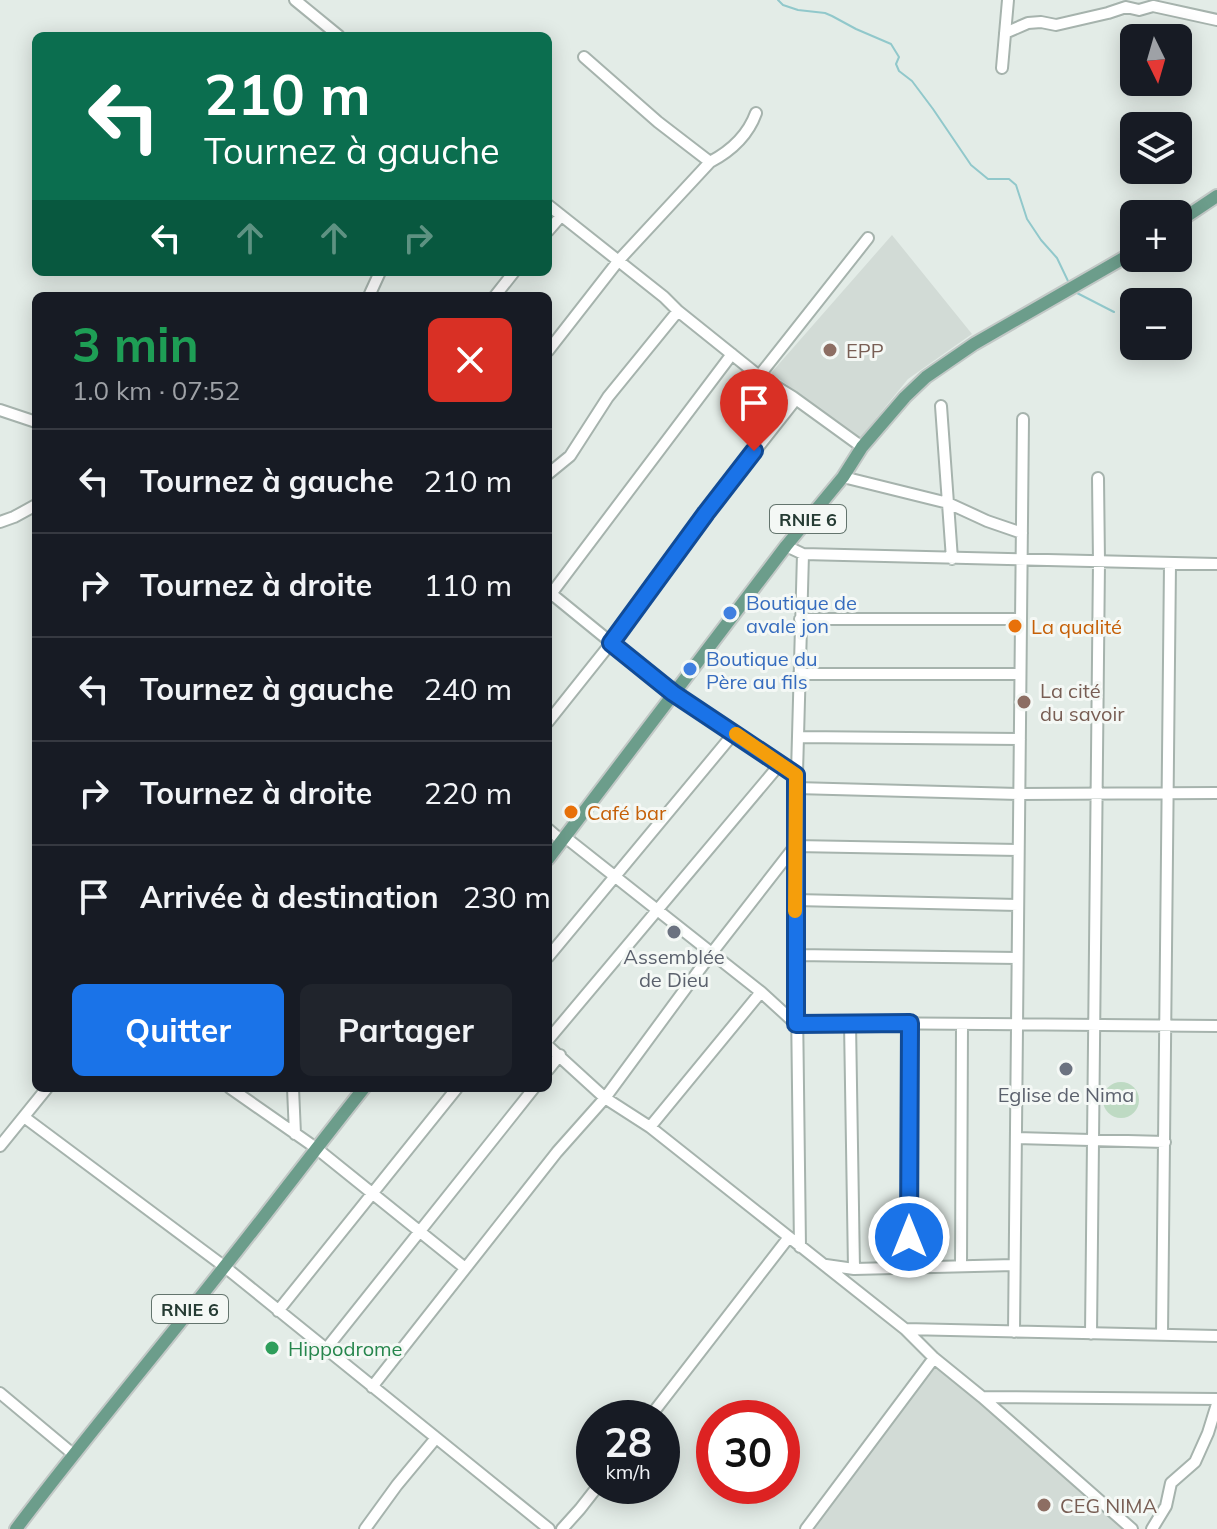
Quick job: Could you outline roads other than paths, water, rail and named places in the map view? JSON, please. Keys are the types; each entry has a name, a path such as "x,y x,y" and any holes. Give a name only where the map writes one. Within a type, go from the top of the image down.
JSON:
{"main road":[{"path":"1192,213 1217,196"},
{"name":"RNIE 6","path":"552,854 786,546 843,477 862,447 905,397 926,377 974,344 1120,260"},
{"name":"RNIE 6","path":"16,1529 361,1092"}],"street":[{"path":"295,0 334,32"},
{"path":"1002,68 1008,0"},
{"path":"1005,33 1028,23 1056,25 1126,7 1139,10 1153,6 1217,20"},
{"path":"584,57 658,122 710,162"},
{"path":"552,346 619,260 710,162 738,141 751,127 756,113"},
{"path":"552,208 759,376 862,447"},
{"path":"552,226 561,216"},
{"path":"759,376 868,238"},
{"path":"498,292 511,276"},
{"path":"552,471 570,456 608,397 678,311"},
{"path":"552,590 732,354"},
{"path":"552,717 793,403 793,397"},
{"path":"941,406 952,559"},
{"path":"0,410 32,421"},
{"path":"1014,1332 1023,419"},
{"path":"843,477 948,503 1022,533"},
{"path":"1091,1334 1098,478"},
{"path":"0,522 32,507"},
{"path":"786,546 803,554 1217,564"},
{"path":"800,1247 795,846 803,554"},
{"path":"1162,1335 1170,564"},
{"path":"552,596 673,693 796,775"},
{"path":"800,619 1021,619"},
{"path":"799,674 1020,674"},
{"path":"552,952 734,733"},
{"path":"798,737 1020,739"},
{"path":"552,1038 780,764"},
{"path":"796,788 1019,794 1217,793"},
{"path":"552,832 615,876 761,992 796,1024 1217,1026"},
{"path":"795,846 1018,850"},
{"path":"372,1387 557,1152 605,1098 795,846"},
{"path":"795,900 1018,905"},
{"path":"796,955 1017,958"},
{"path":"650,1127 761,992"},
{"path":"850,1023 854,1269"},
{"path":"909,1268 910,1023"},
{"path":"961,1266 962,1024"},
{"path":"552,1047 605,1098 650,1127 905,1329 934,1358 1132,1529"},
{"path":"552,1065 560,1055"},
{"path":"0,1146 44,1092"},
{"path":"236,1092 316,1148 465,1268"},
{"path":"293,1092 295,1134"},
{"path":"278,1311 454,1092"},
{"path":"326,1349 531,1092"},
{"path":"24,1117 225,1267 549,1529"},
{"path":"1016,1138 1165,1142"},
{"path":"663,1400 789,1237"},
{"path":"824,1265 854,1269 1014,1265"},
{"path":"905,1329 1217,1336"},
{"path":"806,1529 934,1358"},
{"path":"0,1393 73,1454"},
{"path":"982,1397 1217,1402 1195,1462 1171,1483 1166,1506 1152,1529"},
{"path":"365,1529 436,1438"},
{"path":"562,1529 584,1504"}],"waterway":[{"path":"778,0 798,10 825,13 891,44 899,57 896,64 899,71 912,81 971,165 988,179 1009,179 1016,185 1027,219 1057,258 1068,281"},
{"path":"1077,293 1114,312"}],"place":[{"name":"EPP","path":"830,350"},
{"name":"Boutique de avale jon","path":"730,613"},
{"name":"La qualité","path":"1015,626"},
{"name":"Boutique du Père au fils","path":"690,669"},
{"name":"La cité du savoir","path":"1024,702"},
{"name":"Café bar","path":"571,812"},
{"name":"Assemblée de Dieu","path":"674,932"},
{"name":"Eglise de Nima","path":"1066,1069"},
{"name":"Hippodrome","path":"272,1348"},
{"name":"CEG NIMA","path":"1044,1505"}]}
